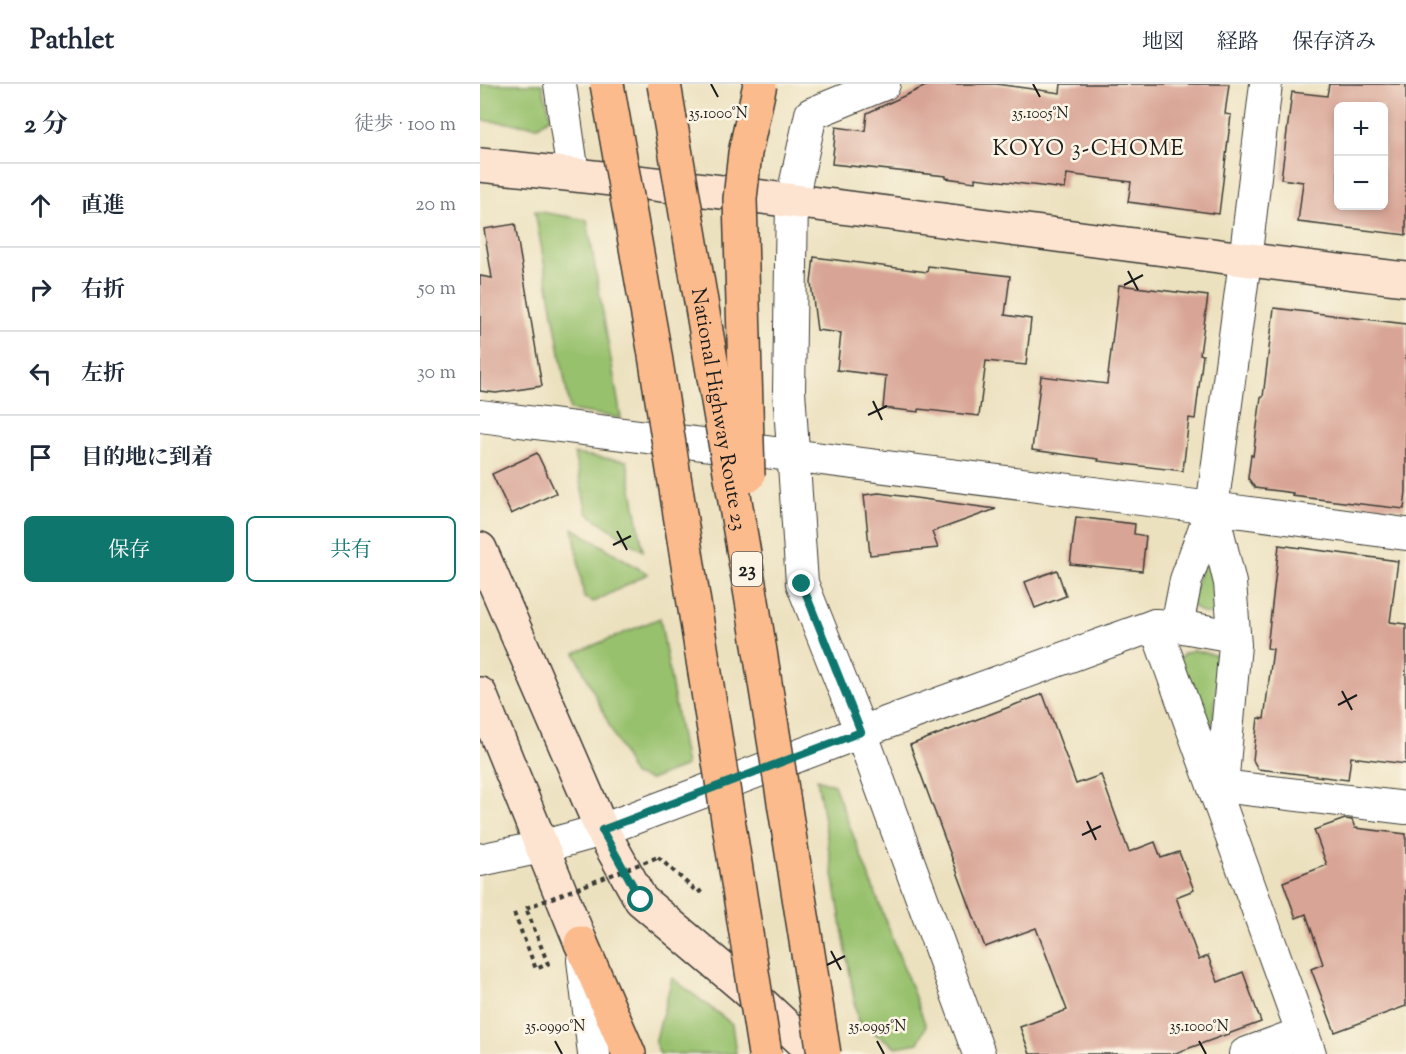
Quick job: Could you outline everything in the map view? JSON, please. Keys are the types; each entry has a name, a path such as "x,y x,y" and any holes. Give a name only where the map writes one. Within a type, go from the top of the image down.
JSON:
{"highway":[{"path":"607,84 654,349 765,1054"},
{"name":"National Highway Route 23","path":"664,84 752,601 824,1054"},
{"name":"23","path":"752,601 740,199 745,153 760,84"},
{"path":"581,943 629,1054"}],"street":[{"path":"560,84 573,174"},
{"path":"884,84 811,114 792,200 789,390 802,584 861,732 979,1054"},
{"path":"1245,1054 1306,1044 1217,785 1166,626 1186,580 1212,508 1266,84"},
{"path":"480,165 792,200 1245,261 1406,279"},
{"path":"480,416 1406,534"},
{"path":"1212,508 1230,583 1235,645 1217,785"},
{"path":"480,549 602,830 641,900 745,988 816,1054"},
{"path":"480,860 541,847 602,830 861,732 1166,626 1234,636"},
{"path":"480,694 581,943 594,1054"},
{"path":"1217,785 1406,808"}],"path":[{"path":"514,913 536,969 548,964 526,908 658,857 698,893 705,888 702,878"}],"green space":[{"path":"480,84 542,84 551,117 538,126 480,120"},
{"path":"535,211 587,220 621,418 570,410"},
{"path":"574,454 627,461 643,551 587,513"},
{"path":"573,528 648,574 594,602 584,598"},
{"path":"1213,534 1223,610 1205,614 1190,603"},
{"path":"660,618 686,766 650,780 633,775 575,653"},
{"path":"1193,650 1215,655 1220,664 1209,749 1179,662 1183,654"},
{"path":"817,779 834,785 926,1026 918,1043 896,1047 858,1022"},
{"path":"672,978 732,1024 736,1054 660,1054 655,1043"}],"building":[{"path":"930,84 996,84 1060,93 1061,84 1229,84 1225,114 1231,115 1219,214 1128,202 1131,182 1067,174 1065,189 975,178 975,182 946,178 946,176 832,164 836,127 865,131 867,113"},
{"path":"1329,84 1406,84 1406,235 1298,222 1303,182 1281,179 1292,92 1327,96"},
{"path":"515,224 542,386 496,393 480,391 480,276 492,278 484,229"},
{"path":"814,257 927,272 928,266 1010,276 1005,315 1031,319 1026,365 986,361 979,416 919,409 919,412 883,408 886,376 837,370 841,333 817,330 811,283"},
{"path":"1119,285 1208,296 1200,354 1203,355 1195,419 1189,418 1183,471 1098,461 1099,459 1032,450 1041,376 1107,384"},
{"path":"1274,308 1406,324 1406,491 1404,509 1292,496 1293,493 1255,488 1248,478 1261,397 1263,397"},
{"path":"537,453 556,493 511,514 492,474"},
{"path":"879,493 996,509 932,532 938,548 870,555 864,495"},
{"path":"1076,517 1135,524 1134,534 1146,536 1142,571 1070,564"},
{"path":"1279,545 1398,561 1390,622 1406,624 1406,764 1351,757 1348,780 1258,769 1253,760 1258,718 1264,719 1273,649 1267,648"},
{"path":"1057,570 1066,596 1035,608 1025,582"},
{"path":"1043,694 1076,784 1101,775 1129,852 1155,842 1161,858 1179,852 1194,890 1176,897 1199,960 1208,956 1218,982 1243,972 1261,1022 1173,1054 1030,1054 1020,1027 1067,1010 1036,928 985,947 910,745"},
{"path":"1345,819 1352,820 1355,828 1406,834 1406,1006 1335,1032 1311,969 1323,964 1306,914 1296,918 1283,882 1327,865 1314,830"}],"district":[{"name":"KOYO 3-CHOME","path":"1089,147"}],"route":[{"path":"641,900 602,830 861,732 802,584"}]}
